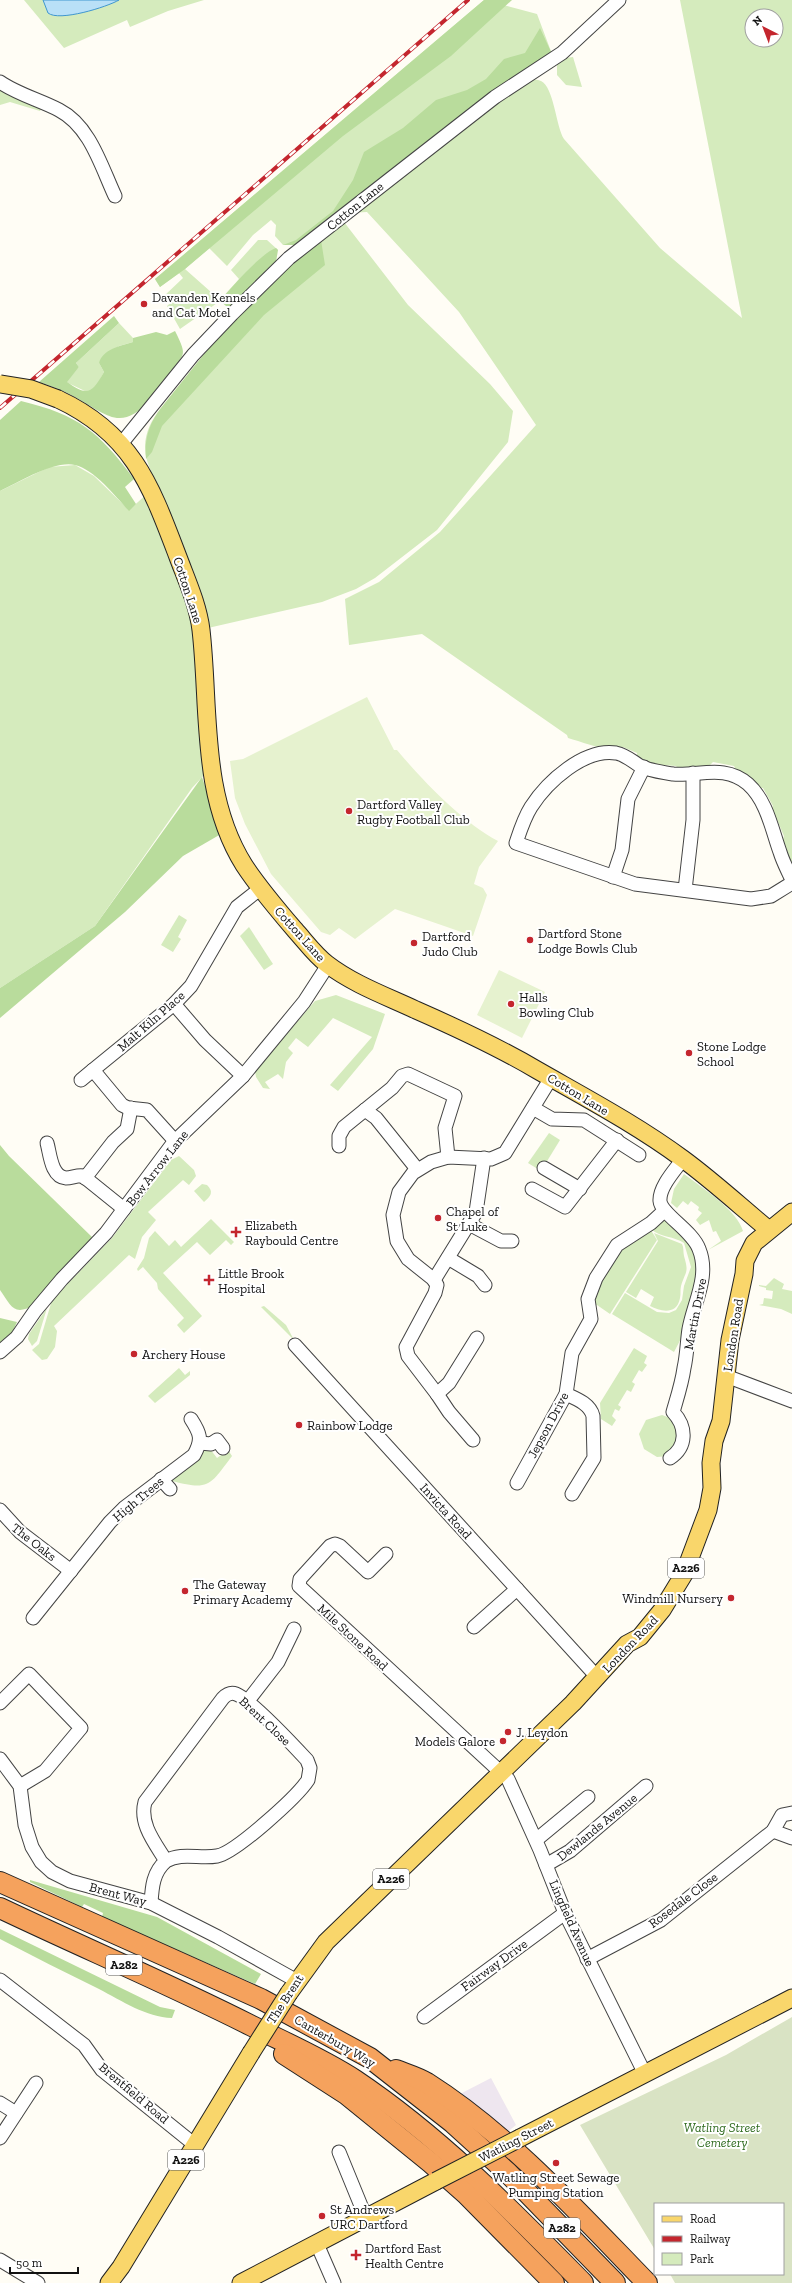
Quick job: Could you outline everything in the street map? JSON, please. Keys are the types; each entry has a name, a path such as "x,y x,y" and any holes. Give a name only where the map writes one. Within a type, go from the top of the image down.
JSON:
{"highway":[{"name":"Canterbury Way","path":"0,1882 261,1999 370,2058 453,2123 508,2174 615,2283"},
{"name":"Canterbury Way","path":"0,1908 192,1995 353,2079 391,2105 446,2150 494,2193 583,2283"},
{"path":"247,2023 289,2058 346,2094 431,2163 466,2194 554,2283"},
{"path":"370,2058 426,2082 474,2118 525,2161 647,2283"}],"main road":[{"name":"Cotton Lane","path":"0,384 30,389 58,398 85,413 121,444 138,466 150,488 194,600 200,626 211,764 219,804 238,854 261,888 301,937 328,965 366,987 451,1026 551,1078 683,1159 724,1190 769,1230"},
{"path":"769,1230 792,1212"},
{"name":"London Road","path":"501,1772 598,1678 612,1672 638,1645 640,1638 662,1610 684,1574 708,1510 712,1488 711,1463 714,1441 721,1421 736,1305 744,1274 755,1267 764,1248 769,1230"},
{"name":"The Brent","path":"108,2283 121,2267 251,2053 293,1987 326,1942 501,1772"},
{"name":"Watling Street","path":"241,2283 792,1998"},
{"name":"The Brent","path":"116,2283 121,2267"}],"street":[{"name":"Cotton Lane","path":"121,444 193,356 232,314 289,258 483,106 562,53 619,0"},
{"path":"0,82 69,115 84,131 115,196"},
{"path":"598,753 615,753 626,756 644,767 671,773 692,774 718,771 738,778 751,787 761,802 792,881 771,896 753,899 635,884 514,847 528,811 536,800 579,760 598,753"},
{"path":"613,877 622,850 628,799 644,767"},
{"path":"685,890 693,820 692,774"},
{"name":"Malt Kiln Place","path":"81,1080 174,1004 191,986 222,920 261,888"},
{"name":"Bow Arrow Lane","path":"0,1352 16,1337 35,1311 106,1234 175,1141 243,1076 304,1002 328,965"},
{"path":"174,1004 205,1040 243,1076"},
{"path":"92,1070 122,1105 131,1108 148,1110 175,1141"},
{"path":"338,1146 339,1136 344,1127 392,1088 402,1076 408,1074 452,1093 455,1097 445,1128 448,1158"},
{"path":"472,1440 449,1412 407,1355 406,1349 408,1341 437,1290 437,1284 408,1259 399,1246 393,1229 393,1210 397,1196 406,1181 417,1169 431,1162 448,1158 496,1158 507,1151 551,1078"},
{"path":"85,1178 112,1142 128,1127 131,1108"},
{"path":"532,1108 552,1119 583,1120 639,1155"},
{"path":"364,1110 376,1118 417,1169"},
{"path":"532,1189 565,1207 580,1190 617,1140"},
{"path":"47,1143 52,1164 60,1175 66,1178 78,1175 85,1178 124,1210"},
{"path":"434,1280 478,1207 484,1158"},
{"path":"664,1211 660,1204 661,1195 683,1159"},
{"path":"544,1168 580,1190"},
{"name":"Jepson Drive","path":"517,1483 566,1394 569,1385 569,1363 572,1353 591,1319 588,1299 596,1278 617,1246 650,1223 664,1211"},
{"name":"Martin Drive","path":"664,1211 686,1228 694,1238 700,1252 703,1267 700,1290 689,1331 684,1370 673,1412 681,1425 684,1438 680,1448 670,1458"},
{"path":"468,1224 501,1241 512,1241"},
{"path":"448,1258 479,1277 485,1285"},
{"path":"437,1394 449,1382 477,1338"},
{"name":"Invicta Road","path":"295,1345 598,1678"},
{"path":"726,1376 792,1401"},
{"path":"566,1394 586,1405 591,1410 593,1416 594,1458 572,1494"},
{"path":"191,1419 200,1432 200,1443 212,1444 217,1440 223,1448"},
{"name":"High Trees","path":"33,1618 110,1522 124,1508 166,1484 194,1455 200,1443"},
{"name":"The Oaks","path":"0,1510 16,1529 71,1570"},
{"name":"Mile Stone Road","path":"386,1554 365,1576 340,1546 335,1544 330,1546 298,1582 299,1586 501,1772"},
{"path":"474,1627 517,1589"},
{"path":"247,1702 276,1665 294,1637"},
{"path":"0,1703 29,1674 81,1728 45,1771 20,1786"},
{"name":"Brent Close","path":"235,1693 247,1702 306,1760 310,1768 308,1780 235,1848 217,1856 176,1857 166,1862 146,1825 143,1811 146,1800 224,1697 235,1693"},
{"name":"Brent Way","path":"0,1759 20,1786 29,1841 38,1858 46,1866 66,1880 151,1903 218,1937 293,1987"},
{"name":"Lingfield Avenue","path":"501,1772 508,1779 536,1840 565,1913 645,2074"},
{"name":"Dewlands Avenue","path":"546,1865 570,1851 646,1786"},
{"path":"536,1840 588,1796"},
{"name":"Rosedale Close","path":"587,1959 661,1920 773,1831 782,1815 792,1813"},
{"path":"773,1831 792,1838"},
{"path":"151,1903 154,1879 158,1869 166,1862"},
{"name":"Fairway Drive","path":"424,2017 565,1913"},
{"name":"Brentfield Road","path":"0,1980 84,2045 102,2070 195,2145"},
{"path":"0,2138 36,2083"},
{"path":"0,2103 16,2113"},
{"path":"339,2152 366,2218"},
{"path":"317,2244 334,2283"},
{"path":"0,2260 38,2283"}],"shaded area":[{"path":"491,2078 516,2125 501,2137 458,2095"}],"green space":[{"path":"24,0 204,0 168,11 130,27 127,20 64,48"},
{"path":"484,0 537,14 552,54 446,129 294,245 283,245 275,236 276,225 271,220 253,235 227,266 209,248 185,269 220,300 239,279 231,270 258,240 267,240 278,250 230,309 220,301 180,329 167,306 175,299 172,297 165,301 163,297 183,278 179,273 160,287 155,279"},
{"path":"484,0 512,0 451,56 343,136 185,269 160,287 155,279"},
{"path":"680,0 792,0 792,872 782,843 784,836 777,820 771,817 770,812 773,806 763,788 754,786 746,780 739,774 734,766 713,762 708,767 679,769 676,766 663,765 660,767 637,759 637,753 623,747 618,749 604,748 568,738 567,735 422,634 349,645 345,599 379,582 440,532 536,425 459,312 367,212 349,213 407,168 529,80 540,80 549,91 564,139 660,248 742,318"},
{"path":"540,28 552,54 446,129 294,245 283,245 296,240 333,211 353,180 364,152 403,128 436,100 467,90 486,79 504,59 525,53"},
{"path":"573,57 582,87 566,85 557,75 557,64 565,58"},
{"path":"0,88 42,108 40,111 10,102 0,105"},
{"path":"344,222 408,305 490,384 513,411 508,442 437,530 375,578 356,589 322,602 208,628 183,548 165,501 147,461 145,441 148,431 158,412 229,323 285,268"},
{"path":"321,240 325,265 264,315 162,426 152,452 146,459 148,432 153,420 161,408 229,323 285,268"},
{"path":"276,248 278,250 276,262 230,309 220,301 254,264 269,251"},
{"path":"114,316 119,323 76,363 79,367 67,382 74,387 85,391 93,388 104,372 99,363 104,354 108,351 133,342 133,338 156,332 167,335 175,331 183,351 181,359 152,398 141,409 122,418 104,414 69,394 39,382"},
{"path":"119,323 133,338 133,342 119,346 99,363 104,372 96,388 87,392 66,382 79,367 76,363"},
{"path":"21,401 41,406 73,419 98,437 110,449 134,479 125,487 136,504 129,511 111,491 90,472 75,465 67,464 37,473 0,491 0,420"},
{"path":"75,465 94,476 129,510 147,494 172,557 195,631 205,774 192,788 95,926 0,988 0,491 49,467"},
{"name":"Dartford Valley Rugby Football Club","path":"367,697 394,750 397,750 419,775 457,812 484,833 498,841 479,867 474,884 483,888 487,895 473,936 395,909 355,939 339,928 330,935 321,932 271,874 245,824 235,798 230,761 243,759"},
{"path":"202,777 221,834 183,856 125,912 0,1018 0,988 95,926"},
{"path":"179,915 187,920 178,937 181,939 173,952 161,945"},
{"path":"249,927 273,964 264,970 240,936"},
{"name":"Halls Bowling Club","path":"499,970 545,992 522,1038 477,1015"},
{"path":"336,995 385,1014 373,1049 338,1091 330,1085 372,1037 333,1018 308,1047 296,1038 288,1048 293,1053 286,1062 283,1079 278,1074 265,1082 270,1089 263,1088 256,1077 255,1071 315,1001"},
{"path":"549,1133 560,1140 541,1171 528,1163"},
{"path":"0,1145 9,1156 93,1238 34,1305 21,1310 13,1308 0,1290"},
{"path":"179,1156 194,1170 196,1176 189,1185 183,1180 148,1212 156,1220 142,1237 135,1259 129,1255 54,1326 57,1331 55,1347 47,1359 42,1360 32,1350 39,1344 52,1300 112,1238 171,1160"},
{"path":"684,1174 709,1192 726,1207 734,1215 743,1231 708,1250 721,1241 716,1231 713,1232 709,1220 700,1225 696,1220 702,1213 698,1210 699,1207 691,1201 688,1205 683,1201 677,1208 671,1203 674,1189"},
{"path":"202,1184 207,1185 211,1192 210,1196 204,1202 194,1191"},
{"path":"665,1217 684,1232 699,1263 685,1331 674,1352 612,1314 625,1293 657,1312 669,1313 676,1310 682,1300 684,1286 691,1267 684,1243 659,1234 651,1229"},
{"path":"211,1219 234,1242 231,1245 226,1240 210,1255 197,1242 163,1273 202,1316 184,1333 177,1325 184,1318 158,1289 157,1283 143,1267 138,1271 137,1269 144,1258 149,1238 155,1231 169,1246 175,1240 181,1247"},
{"path":"649,1227 657,1240 610,1314 597,1305 591,1306 615,1251"},
{"path":"654,1233 682,1244 687,1269 681,1286 678,1303 676,1307 668,1311 659,1310 650,1306 654,1297 641,1289 636,1298 626,1292 658,1241"},
{"path":"774,1278 784,1284 782,1289 792,1291 792,1314 781,1309 759,1305 763,1304 764,1298 772,1299 773,1291 766,1290 766,1288 759,1285 766,1286"},
{"path":"264,1306 286,1325 294,1340 261,1307"},
{"path":"47,1308 37,1341 32,1346 28,1339 29,1334"},
{"path":"0,1318 17,1322 12,1333 0,1343"},
{"path":"634,1348 647,1356 644,1363 647,1365 642,1372 639,1370 632,1382 635,1384 631,1392 627,1390 618,1405 621,1407 619,1411 615,1409 612,1416 616,1420 612,1426 601,1419 600,1403"},
{"path":"179,1368 185,1375 190,1371 190,1375 155,1403 148,1396"},
{"path":"662,1415 673,1419 681,1433 668,1456 657,1457 644,1449 639,1434 646,1420"},
{"path":"201,1449 210,1449 217,1458 228,1450 232,1456 219,1474 208,1483 194,1485 172,1481 172,1479"},
{"path":"30,1880 157,1917 261,1974 255,1984 102,1917 103,1913 84,1904 82,1907 30,1882"},
{"path":"0,1929 160,2007 175,2010 172,2018 153,2015 134,2008 0,1939"},
{"name":"Watling Street Cemetery","path":"792,2017 792,2283 675,2283 671,2275 784,2275 784,2203 654,2203 654,2248 580,2125 726,2055"}],"water":[{"path":"43,0 119,0 94,10 62,16 48,13"}],"railway":[{"path":"0,408 468,0"}],"place":[{"name":"Davanden Kennels and Cat Motel","path":"144,304"},
{"name":"Dartford Valley Rugby Football Club","path":"349,811"},
{"name":"Dartford Stone Lodge Bowls Club","path":"530,940"},
{"name":"Dartford Judo Club","path":"414,943"},
{"name":"Halls Bowling Club","path":"511,1004"},
{"name":"Stone Lodge School","path":"689,1053"},
{"name":"Chapel of St Luke","path":"438,1218"},
{"name":"Elizabeth Raybould Centre","path":"236,1232"},
{"name":"Little Brook Hospital","path":"209,1280"},
{"name":"Archery House","path":"134,1354"},
{"name":"Rainbow Lodge","path":"299,1425"},
{"name":"The Gateway Primary Academy","path":"185,1591"},
{"name":"Windmill Nursery","path":"731,1598"},
{"name":"J. Leydon","path":"508,1732"},
{"name":"Models Galore","path":"503,1741"},
{"name":"Watling Street Sewage Pumping Station","path":"556,2163"},
{"name":"St Andrews URC Dartford","path":"322,2216"},
{"name":"Dartford East Health Centre","path":"356,2255"}]}
